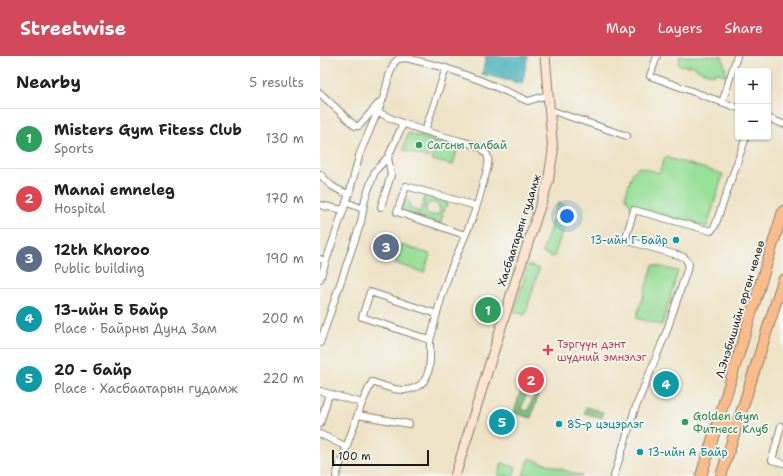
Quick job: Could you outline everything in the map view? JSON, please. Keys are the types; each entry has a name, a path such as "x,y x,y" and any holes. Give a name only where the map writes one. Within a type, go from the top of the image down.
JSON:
{"main road":[{"name":"Л.Энэбишийн өргөн чөлөө","path":"701,476 783,211"},
{"path":"721,476 783,281"},
{"path":"720,414 723,423 727,425 738,423"}],"street":[{"name":"Хасбаатарын гудамж","path":"455,476 548,182 553,152 545,56"},
{"path":"656,56 650,76 735,107"},
{"path":"722,103 737,56"},
{"path":"320,279 323,260 349,194 360,153 378,112 389,76 397,58 406,58 446,68 528,101 548,95"},
{"path":"425,131 446,68"},
{"path":"320,93 355,126 359,126 383,99"},
{"path":"550,110 627,136"},
{"path":"336,476 362,403 372,382 399,390 413,389 422,383 428,373 431,356 430,340 437,314 449,275 476,206 489,163 486,153 482,148 403,124 378,112"},
{"path":"771,119 783,124"},
{"path":"320,343 361,222 363,209 375,170 388,157 403,124"},
{"path":"614,476 635,409 666,333 689,264 684,257 625,240 634,210 711,231 715,226 745,140"},
{"path":"381,207 391,175 388,157"},
{"path":"320,174 332,186 349,194"},
{"path":"465,235 397,212 406,186 476,206"},
{"path":"346,202 363,209"},
{"path":"321,207 343,210"},
{"path":"430,340 362,317 370,292 437,314"},
{"path":"320,391 362,403"},
{"path":"320,424 329,394"},
{"path":"358,415 409,424"},
{"path":"781,426 772,460 783,463"},
{"path":"320,434 346,447"}],"green space":[{"path":"680,56 722,56 727,76 715,72 714,75 696,69 696,67 689,65 688,67 678,64"},
{"name":"Сагсны талбай","path":"408,133 435,141 429,158 403,150"},
{"path":"437,141 458,147 453,165 432,160"},
{"path":"665,157 723,174 707,227 631,206 625,196 633,172 639,167 659,173"},
{"path":"425,194 448,201 444,212 439,210 439,206 433,202 427,206 423,204"},
{"path":"405,200 410,202 409,208 418,211 416,216 403,212 402,208"},
{"path":"558,203 570,207 554,257 542,253"},
{"path":"422,206 426,207 426,212 430,215 437,215 439,212 443,214 440,224 418,216"},
{"path":"401,245 430,254 424,273 395,263"},
{"path":"528,265 539,269 525,315 514,312"},
{"path":"653,265 678,271 662,325 636,318"},
{"path":"521,390 527,392 521,409 528,411 534,395 538,396 531,418 514,413"},
{"path":"586,407 603,412 602,418 584,413"},
{"path":"529,458 582,476 523,476"},
{"path":"502,463 516,468 513,476 498,476"}],"water":[{"path":"484,56 528,56 522,84 482,74 486,57"}],"place":[{"name":"Сагсны талбай","path":"419,145"},
{"name":"13-ийн Г Байр","path":"676,240"},
{"name":"12th Khoroo","path":"386,247"},
{"name":"Misters Gym Fitess Club","path":"488,310"},
{"name":"Тэргүүн дэнт шүдний эмнэлэг","path":"548,350"},
{"name":"Manai emneleg","path":"531,380"},
{"name":"13-ийн Б Байр","path":"666,384"},
{"name":"20 - байр","path":"502,422"},
{"name":"Golden Gym Фитнесс Клуб","path":"685,422"},
{"name":"85-р цэцэрлэг","path":"559,424"},
{"name":"13-ийн А Байр","path":"640,452"}]}
